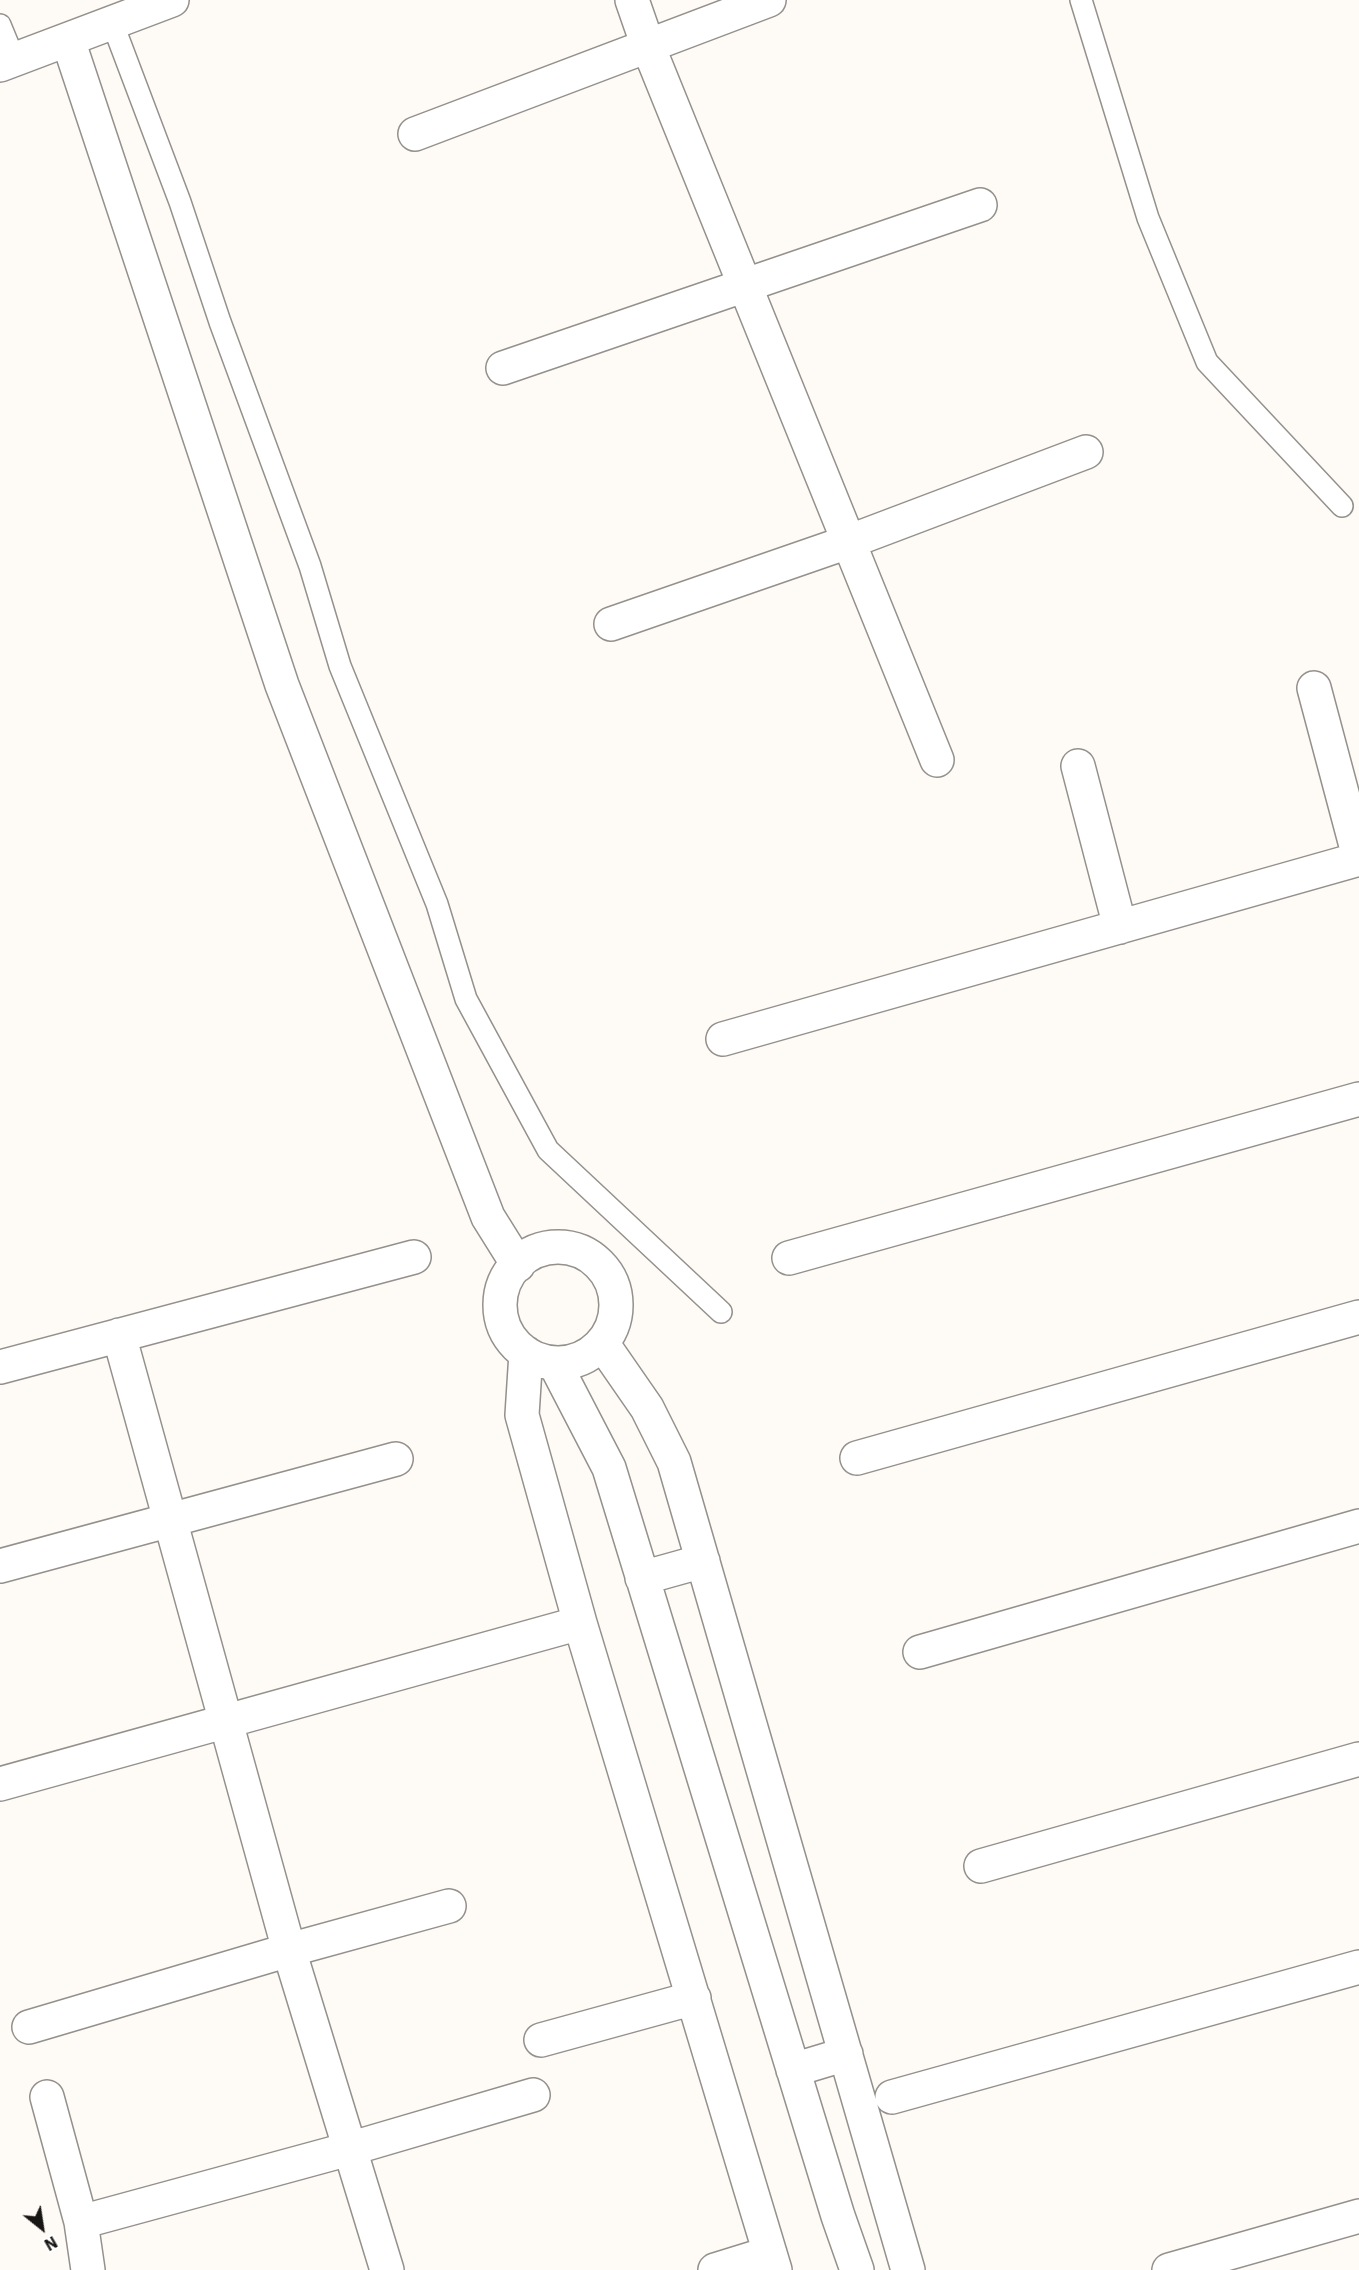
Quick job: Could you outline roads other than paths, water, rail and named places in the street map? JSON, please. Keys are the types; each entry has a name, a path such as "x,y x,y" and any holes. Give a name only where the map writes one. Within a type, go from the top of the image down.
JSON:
{"street":[{"path":"7,62 172,0"},
{"path":"632,0 648,46 936,760"},
{"path":"415,134 769,0"},
{"path":"68,40 282,685 488,1217 518,1265"},
{"path":"503,368 980,205"},
{"path":"611,624 849,542 1086,452"},
{"path":"723,1039 1359,858 1314,688"},
{"path":"1078,766 1120,927"},
{"path":"789,1258 1359,1098"},
{"path":"562,1247 582,1251 599,1263 611,1279 616,1298 615,1319 607,1337 593,1352 575,1362 540,1359 518,1348 505,1332 500,1313 501,1292 509,1273 518,1265 523,1258 542,1249 562,1247"},
{"path":"0,1367 414,1257"},
{"path":"857,1458 1359,1317"},
{"path":"119,1335 289,1950 387,2270"},
{"path":"602,1343 647,1408 674,1462 908,2270"},
{"path":"540,1359 609,1468 838,2216 857,2270"},
{"path":"540,1359 522,1415 580,1623 773,2261 715,2270"},
{"path":"0,1566 396,1459"},
{"path":"920,1652 1359,1526"},
{"path":"642,1578 703,1561"},
{"path":"0,1784 580,1623"},
{"path":"981,1866 1359,1759"},
{"path":"30,2027 289,1950 449,1906"},
{"path":"892,2097 1359,1967"},
{"path":"541,2040 694,1998"},
{"path":"794,2070 846,2054"},
{"path":"81,2222 533,2096"},
{"path":"47,2097 81,2222 88,2270"},
{"path":"1169,2270 1359,2216"}],"lane":[{"path":"1081,0 1148,218 1207,362 1342,506"},
{"path":"112,22 180,202 220,322 310,566 339,666 437,904 466,999 548,1150 721,1312"},
{"path":"0,25 7,62"}]}
